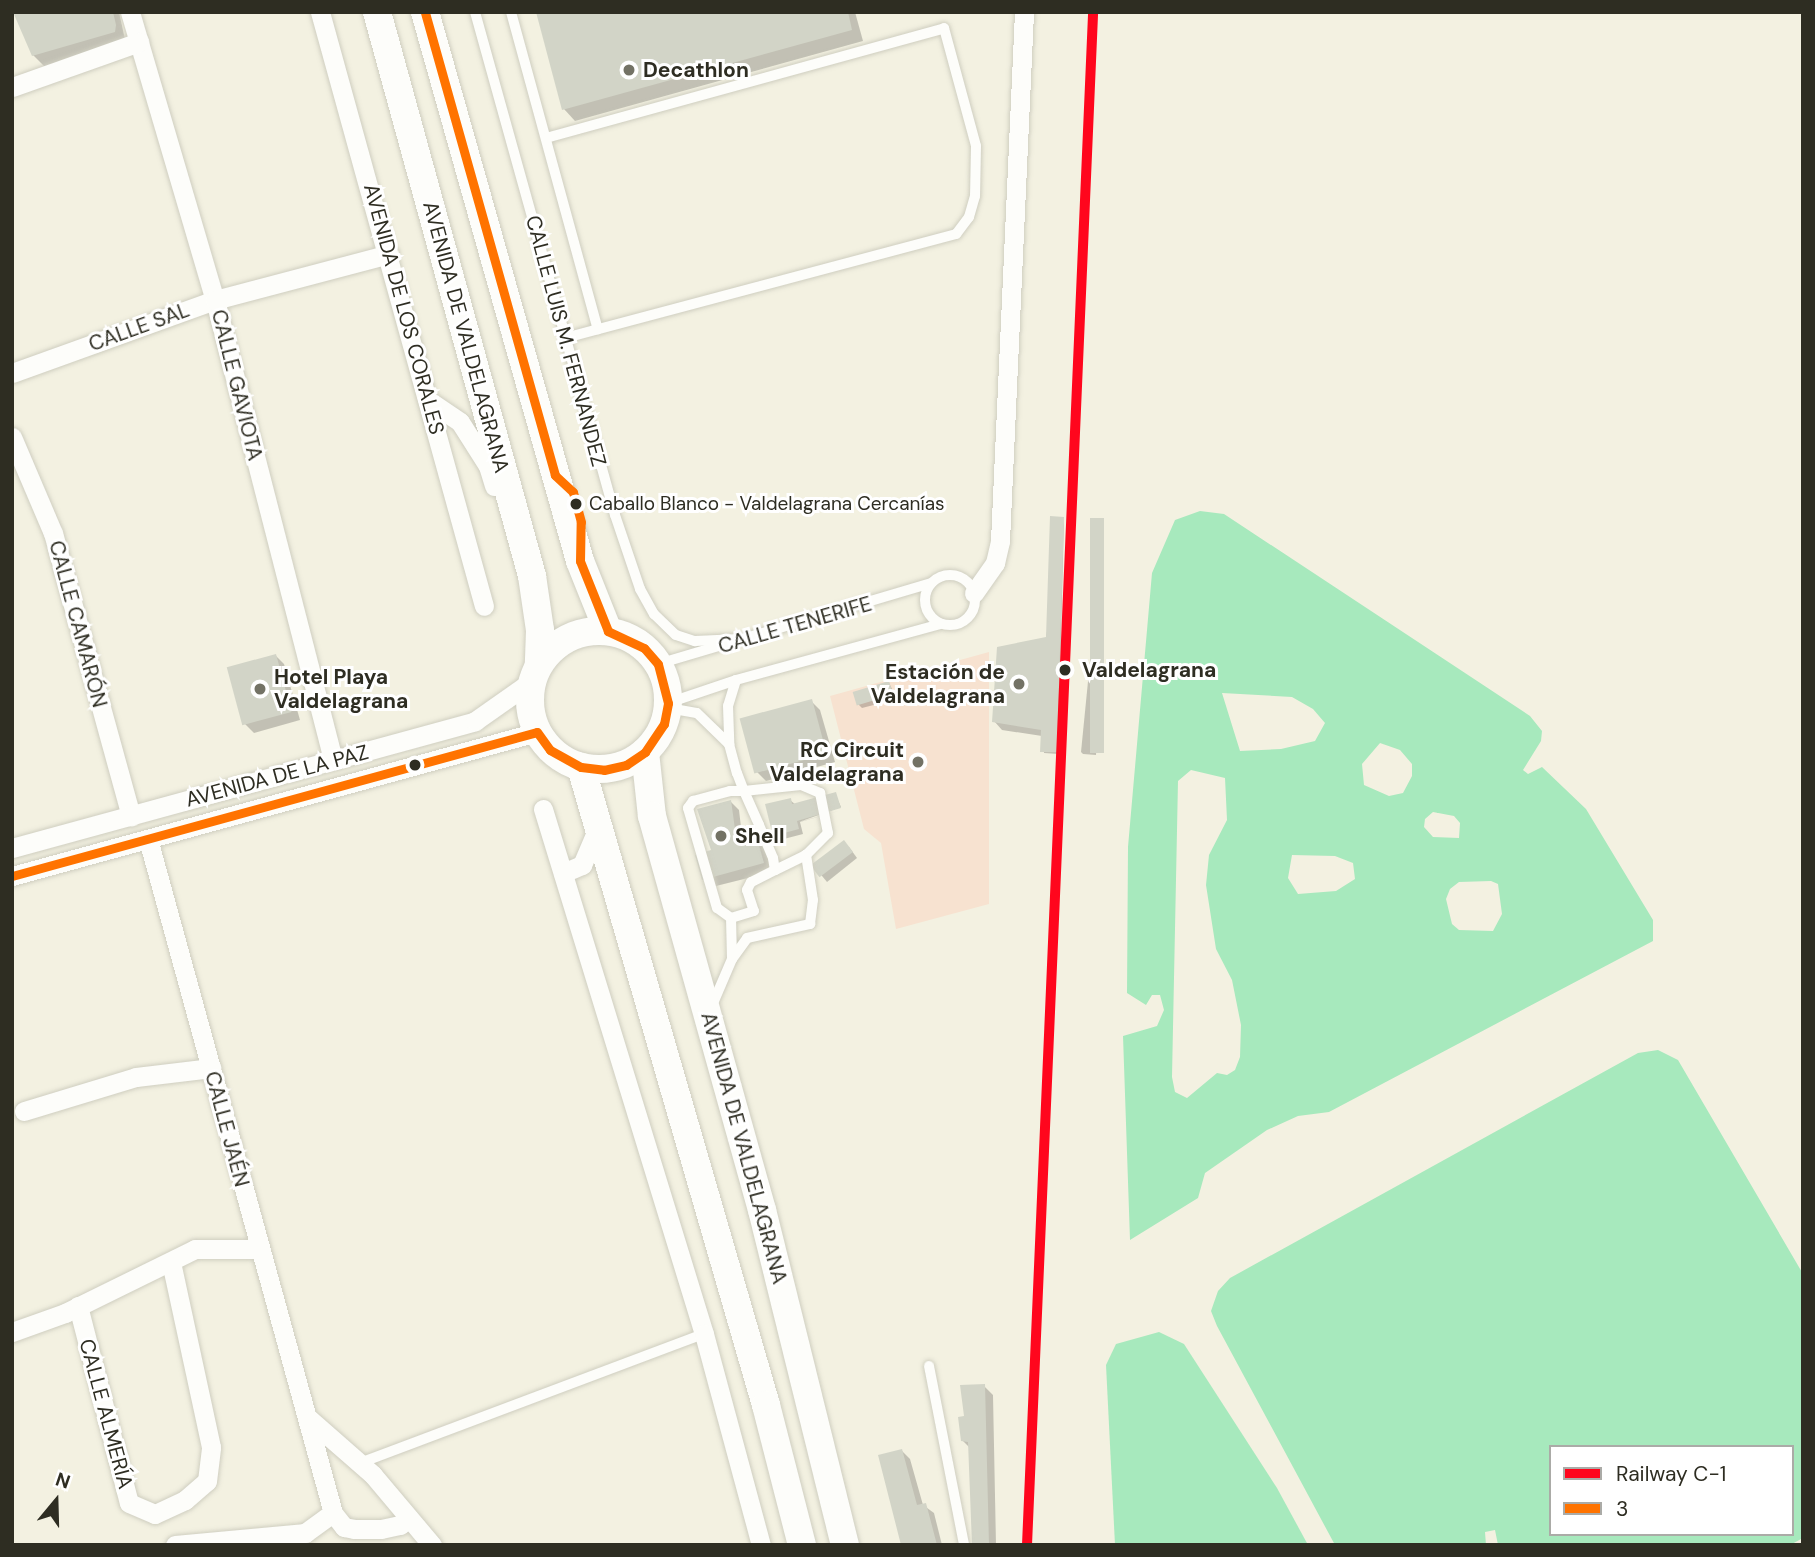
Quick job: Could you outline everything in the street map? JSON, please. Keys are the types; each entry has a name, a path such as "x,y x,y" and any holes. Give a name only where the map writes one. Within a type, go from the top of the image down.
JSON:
{"main road":[{"name":"AVENIDA DE VALDELAGRANA","path":"377,12 517,532 532,576 540,629 536,673"},
{"path":"425,12 577,552 608,631"},
{"path":"608,631 634,642 658,664 668,705 664,724 645,752 615,767 581,767 551,750 537,732 529,699 536,673 568,638 608,631"},
{"name":"AVENIDA DE VALDELAGRANA","path":"645,752 652,816 814,1405 845,1545"},
{"path":"581,767 597,829 667,1059 802,1545"}],"street":[{"name":"CALLE GAVIOTA","path":"130,12 215,300 333,760"},
{"name":"AVENIDA DE LOS CORALES","path":"320,12 389,254 484,606"},
{"path":"974,593 995,563 1000,541 1024,12"},
{"path":"12,87 139,42"},
{"name":"CALLE SAL","path":"12,373 215,300 389,254"},
{"path":"429,401 460,422 488,466 500,505 517,532"},
{"name":"CALLE CAMARÓN","path":"12,437 54,533 131,816"},
{"name":"AVENIDA DE LA PAZ","path":"12,848 475,721 536,673"},
{"name":"AVENIDA DE LA PAZ","path":"12,877 537,732"},
{"path":"543,809 704,1334 761,1545"},
{"path":"563,873 582,865 597,829"},
{"name":"CALLE JAÉN","path":"148,839 333,1513"},
{"path":"24,1111 136,1077 211,1068"},
{"path":"12,1332 78,1307 195,1249 260,1249"},
{"name":"CALLE ALMERÍA","path":"78,1307 130,1503 155,1514 185,1500 207,1481 212,1447 171,1262"},
{"path":"308,1418 366,1469 432,1545"},
{"path":"175,1545 275,1541 305,1533 333,1513 344,1527 354,1529 382,1529 400,1525 408,1518"}],"lane":[{"name":"CALLE LUIS M. FERNANDEZ","path":"475,12 614,515 654,614 676,635 695,641 740,639"},
{"path":"511,12 598,329"},
{"path":"546,138 944,27 976,146 975,196 969,217 956,234 566,338"},
{"path":"952,575 970,584 974,593 974,609 965,621 941,624 925,606 931,583 952,575"},
{"name":"CALLE TENERIFE","path":"658,664 931,583"},
{"name":"CALLE TENERIFE","path":"668,705 736,680 941,624"},
{"path":"736,680 728,706 729,744 775,870"},
{"path":"668,705 697,713 716,727 729,744"},
{"path":"800,785 820,793 828,833 806,855 751,882 747,890 754,911 731,918 717,908 688,808 693,801 744,791 800,785"},
{"path":"708,1016 732,959 747,938 810,924 813,901 806,855"},
{"path":"731,918 732,959"},
{"path":"366,1469 704,1334"},
{"path":"929,1366 964,1545"}],"shaded area":[{"path":"1200,511 1224,514 1530,716 1542,731 1541,741 1523,770 1528,774 1542,767 1586,809 1653,920 1653,941 1329,1112 1298,1116 1267,1130 1205,1173 1198,1198 1130,1240 1123,1036 1157,1026 1164,1010 1160,995 1152,995 1146,1005 1127,993 1128,847 1152,573 1175,520","holes":["1222,693 1292,697 1313,709 1325,723 1315,741 1281,749 1240,751","1380,743 1400,750 1412,764 1412,776 1403,793 1389,796 1364,785 1362,764","1191,770 1225,778 1227,820 1209,855 1206,885 1216,949 1232,980 1241,1025 1240,1057 1235,1070 1227,1075 1217,1073 1187,1098 1175,1092 1172,1077 1178,781","1433,812 1454,816 1460,823 1459,838 1433,837 1424,827 1425,819","1292,855 1335,856 1353,863 1355,879 1336,891 1298,894 1288,878","1491,881 1498,884 1502,914 1493,931 1459,930 1452,924 1446,899 1450,889 1459,882"]},
{"name":"RC Circuit Valdelagrana","path":"989,652 989,904 896,929 881,843 864,829 830,696"},
{"path":"1658,1050 1678,1060 1803,1274 1803,1538 1790,1545 1498,1545 1495,1530 1485,1532 1486,1545 1335,1545 1211,1311 1218,1291 1230,1278 1638,1053"},
{"path":"1159,1332 1184,1344 1277,1488 1308,1545 1115,1545 1106,1365 1116,1344"}],"building":[{"path":"13,12 113,12 115,32 32,56"},
{"name":"Decathlon","path":"536,12 848,12 852,30 562,110"},
{"path":"1050,516 1064,517 1057,752 1040,752 1041,730 992,722 997,647 1046,637"},
{"path":"1090,518 1104,518 1104,753 1090,753"},
{"name":"Hotel Playa Valdelagrana","path":"276,654 292,712 242,725 227,667"},
{"path":"889,681 893,694 857,705 853,692"},
{"path":"812,699 827,754 754,773 740,718"},
{"path":"836,792 841,808 797,821 799,829 773,836 765,804 791,798 792,804"},
{"path":"731,800 737,844 757,838 764,863 702,880 695,855 711,850 697,809"},
{"path":"844,840 853,852 819,877 810,865"},
{"path":"985,1384 989,1545 972,1545 968,1442 961,1441 958,1417 964,1416 960,1385"},
{"path":"902,1449 917,1505 926,1503 937,1545 901,1545 878,1455"}],"rail line":[{"name":"C-1","path":"1027,1545 1093,12"}],"transit line":[{"name":"3","path":"12,876 537,732 550,750 581,767 604,770 626,765 645,752 664,724 668,703 658,664 644,648 608,631 580,561 581,522 573,492 555,475 425,12"}],"place":[{"name":"Decathlon","path":"629,70"},
{"name":"Caballo Blanco - Valdelagrana Cercanías","path":"576,504"},
{"name":"Valdelagrana","path":"1065,670"},
{"name":"Estación de Valdelagrana","path":"1019,684"},
{"name":"Hotel Playa Valdelagrana","path":"260,689"},
{"name":"RC Circuit Valdelagrana","path":"918,762"},
{"name":"Shell","path":"721,836"}]}
